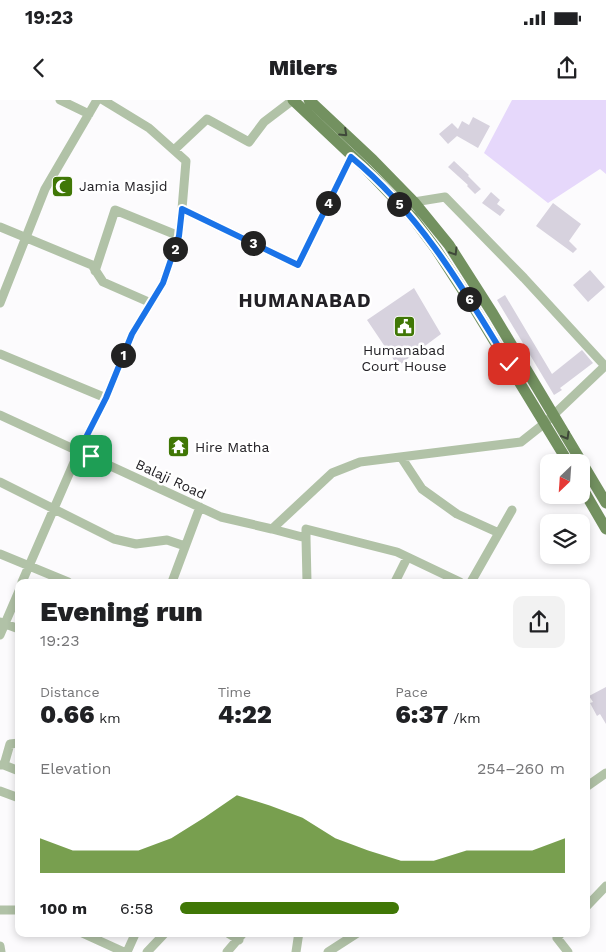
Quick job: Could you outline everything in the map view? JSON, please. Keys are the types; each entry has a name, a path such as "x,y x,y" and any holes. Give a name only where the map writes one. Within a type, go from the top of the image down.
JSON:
{"main road":[{"path":"293,100 351,157 365,168 412,218 436,249 563,454"},
{"path":"309,100 414,202 449,245 606,503"},
{"path":"590,501 606,529"}],"street":[{"path":"60,100 89,114"},
{"path":"0,302 45,189 97,100"},
{"path":"23,579 79,451 106,398 132,334 163,283 179,236 186,161 149,128 102,100"},
{"path":"174,150 207,119 249,142 264,122 293,100"},
{"path":"182,209 298,265 351,157"},
{"path":"272,530 332,473 360,462 521,442 554,415 606,366 445,197 414,202"},
{"path":"95,271 115,210 179,236"},
{"path":"0,227 92,265 103,282 151,302"},
{"path":"0,354 106,398"},
{"name":"Balaji Road","path":"0,415 221,517 306,538"},
{"path":"401,457 422,489 457,514 499,534"},
{"path":"0,482 114,539 136,544 167,540 185,546"},
{"path":"173,579 200,507"},
{"path":"473,579 512,510"},
{"path":"309,579 306,528 396,552 453,579"},
{"path":"0,554 60,579"},
{"path":"396,579 407,558"},
{"path":"0,634 2,623 15,599"},
{"path":"2,623 15,628"},
{"path":"15,743 10,744 2,765 15,770"},
{"path":"590,784 606,774"},
{"path":"0,791 15,797"},
{"path":"590,903 606,886"},
{"path":"0,910 15,910"},
{"path":"91,937 125,952 133,937"},
{"path":"147,952 161,937"},
{"path":"227,952 241,937"},
{"path":"296,952 298,937"},
{"path":"328,952 351,937"},
{"path":"558,937 568,952"},
{"path":"0,946 1,952"}],"shaded area":[{"path":"512,100 606,100 606,174 600,169 548,203 484,153"}],"building":[{"path":"473,117 490,126 478,148 457,136 448,144 439,134 452,123 458,129 462,121 469,125"},
{"path":"454,161 481,189 475,194 448,167"},
{"path":"491,192 500,200 497,204 505,210 500,216 482,203"},
{"path":"553,203 581,224 569,241 577,249 573,253 536,226"},
{"path":"590,270 605,287 588,302 573,285"},
{"name":"Humanabad Court House","path":"414,288 441,334 398,366 367,320"},
{"path":"505,295 552,374 582,350 593,363 560,388 562,390 554,395 497,300"},
{"path":"606,687 606,724 600,714 597,716 590,703 593,702 590,695"}],"place":[{"name":"Jamia Masjid","path":"63,186"},
{"name":"Humanabad Court House","path":"404,327"},
{"name":"Hire Matha","path":"179,447"}],"district":[{"name":"HUMANABAD","path":"305,300"}],"route":[{"path":"91,456 79,451 106,398 132,334 163,283 179,236 182,209 298,265 351,157 365,168 412,218 436,249 509,364"}]}
